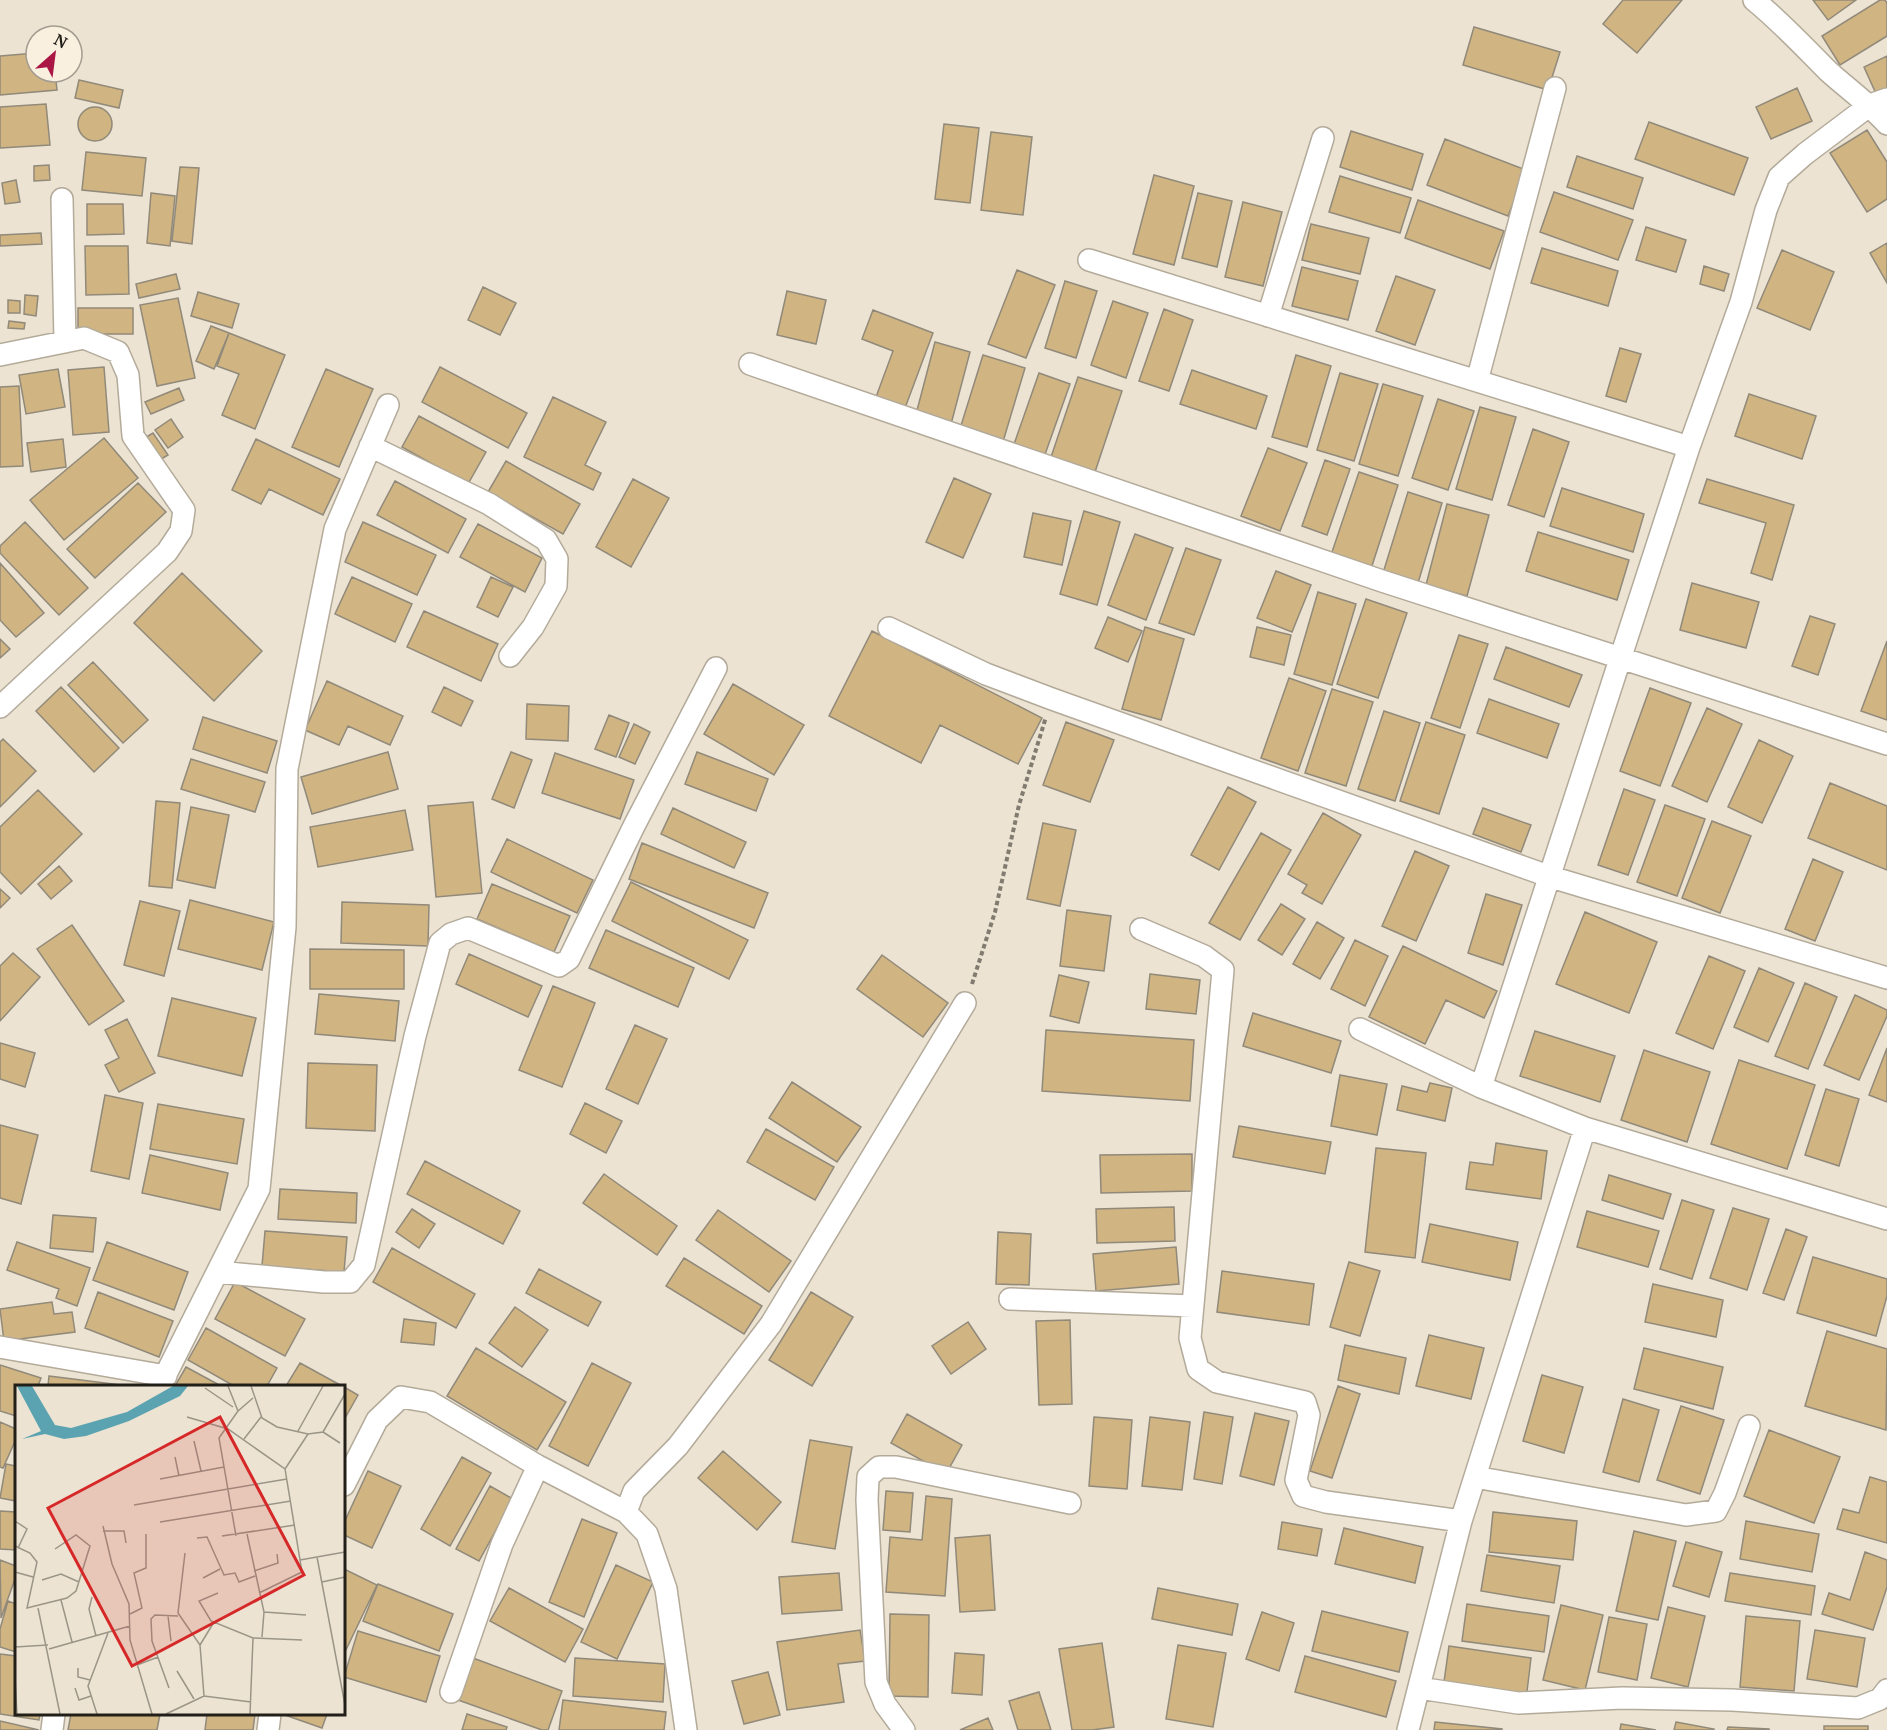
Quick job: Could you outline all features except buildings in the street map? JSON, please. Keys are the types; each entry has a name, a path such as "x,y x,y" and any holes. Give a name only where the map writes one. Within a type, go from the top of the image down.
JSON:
{"street":[{"path":"1754,0 1831,73 1879,102 1887,124"},
{"path":"1478,381 1555,88"},
{"path":"1481,1088 1689,447 1741,302 1766,210 1779,177 1805,154 1879,102"},
{"path":"1268,316 1323,138"},
{"path":"62,199 65,342"},
{"path":"1089,260 1689,447"},
{"path":"0,355 84,338 118,352 128,375 133,436 184,510 181,531 167,552 0,707"},
{"path":"750,364 1382,581 1887,744"},
{"path":"0,1347 163,1381 259,1189 285,927 287,769 335,529 388,405"},
{"path":"370,446 489,504 546,540 557,560 556,586 533,627 510,656"},
{"path":"889,628 986,674 1052,699 1551,877 1887,978"},
{"path":"218,1272 350,1282 364,1265 415,1036 440,943 451,934 468,928 559,966 569,959 634,826 716,668"},
{"path":"1141,929 1204,956 1223,970 1190,1338 1198,1369 1217,1382 1305,1402 1308,1414 1296,1480 1303,1496 1326,1502 1461,1521"},
{"path":"626,1512 634,1491 678,1446 771,1324 965,1003"},
{"path":"1360,1029 1481,1088 1585,1128 1887,1219"},
{"path":"1408,1730 1461,1521 1585,1128"},
{"path":"1010,1299 1193,1306"},
{"path":"345,1483 377,1420 401,1397 430,1402 538,1466 626,1512 647,1534 666,1589 686,1730"},
{"path":"1475,1477 1686,1515 1716,1511 1725,1493 1749,1426"},
{"path":"451,1692 502,1544 538,1466"},
{"path":"904,1730 885,1704 876,1682 867,1500 868,1477 879,1467 896,1467 1070,1503"},
{"path":"1419,1688 1518,1703 1622,1698 1732,1700 1858,1708 1880,1700 1887,1690"},
{"path":"52,1730 54,1715"},
{"path":"268,1730 270,1715"}],"path":[{"path":"965,1003 977,973 995,912 1019,805 1052,699"}]}
